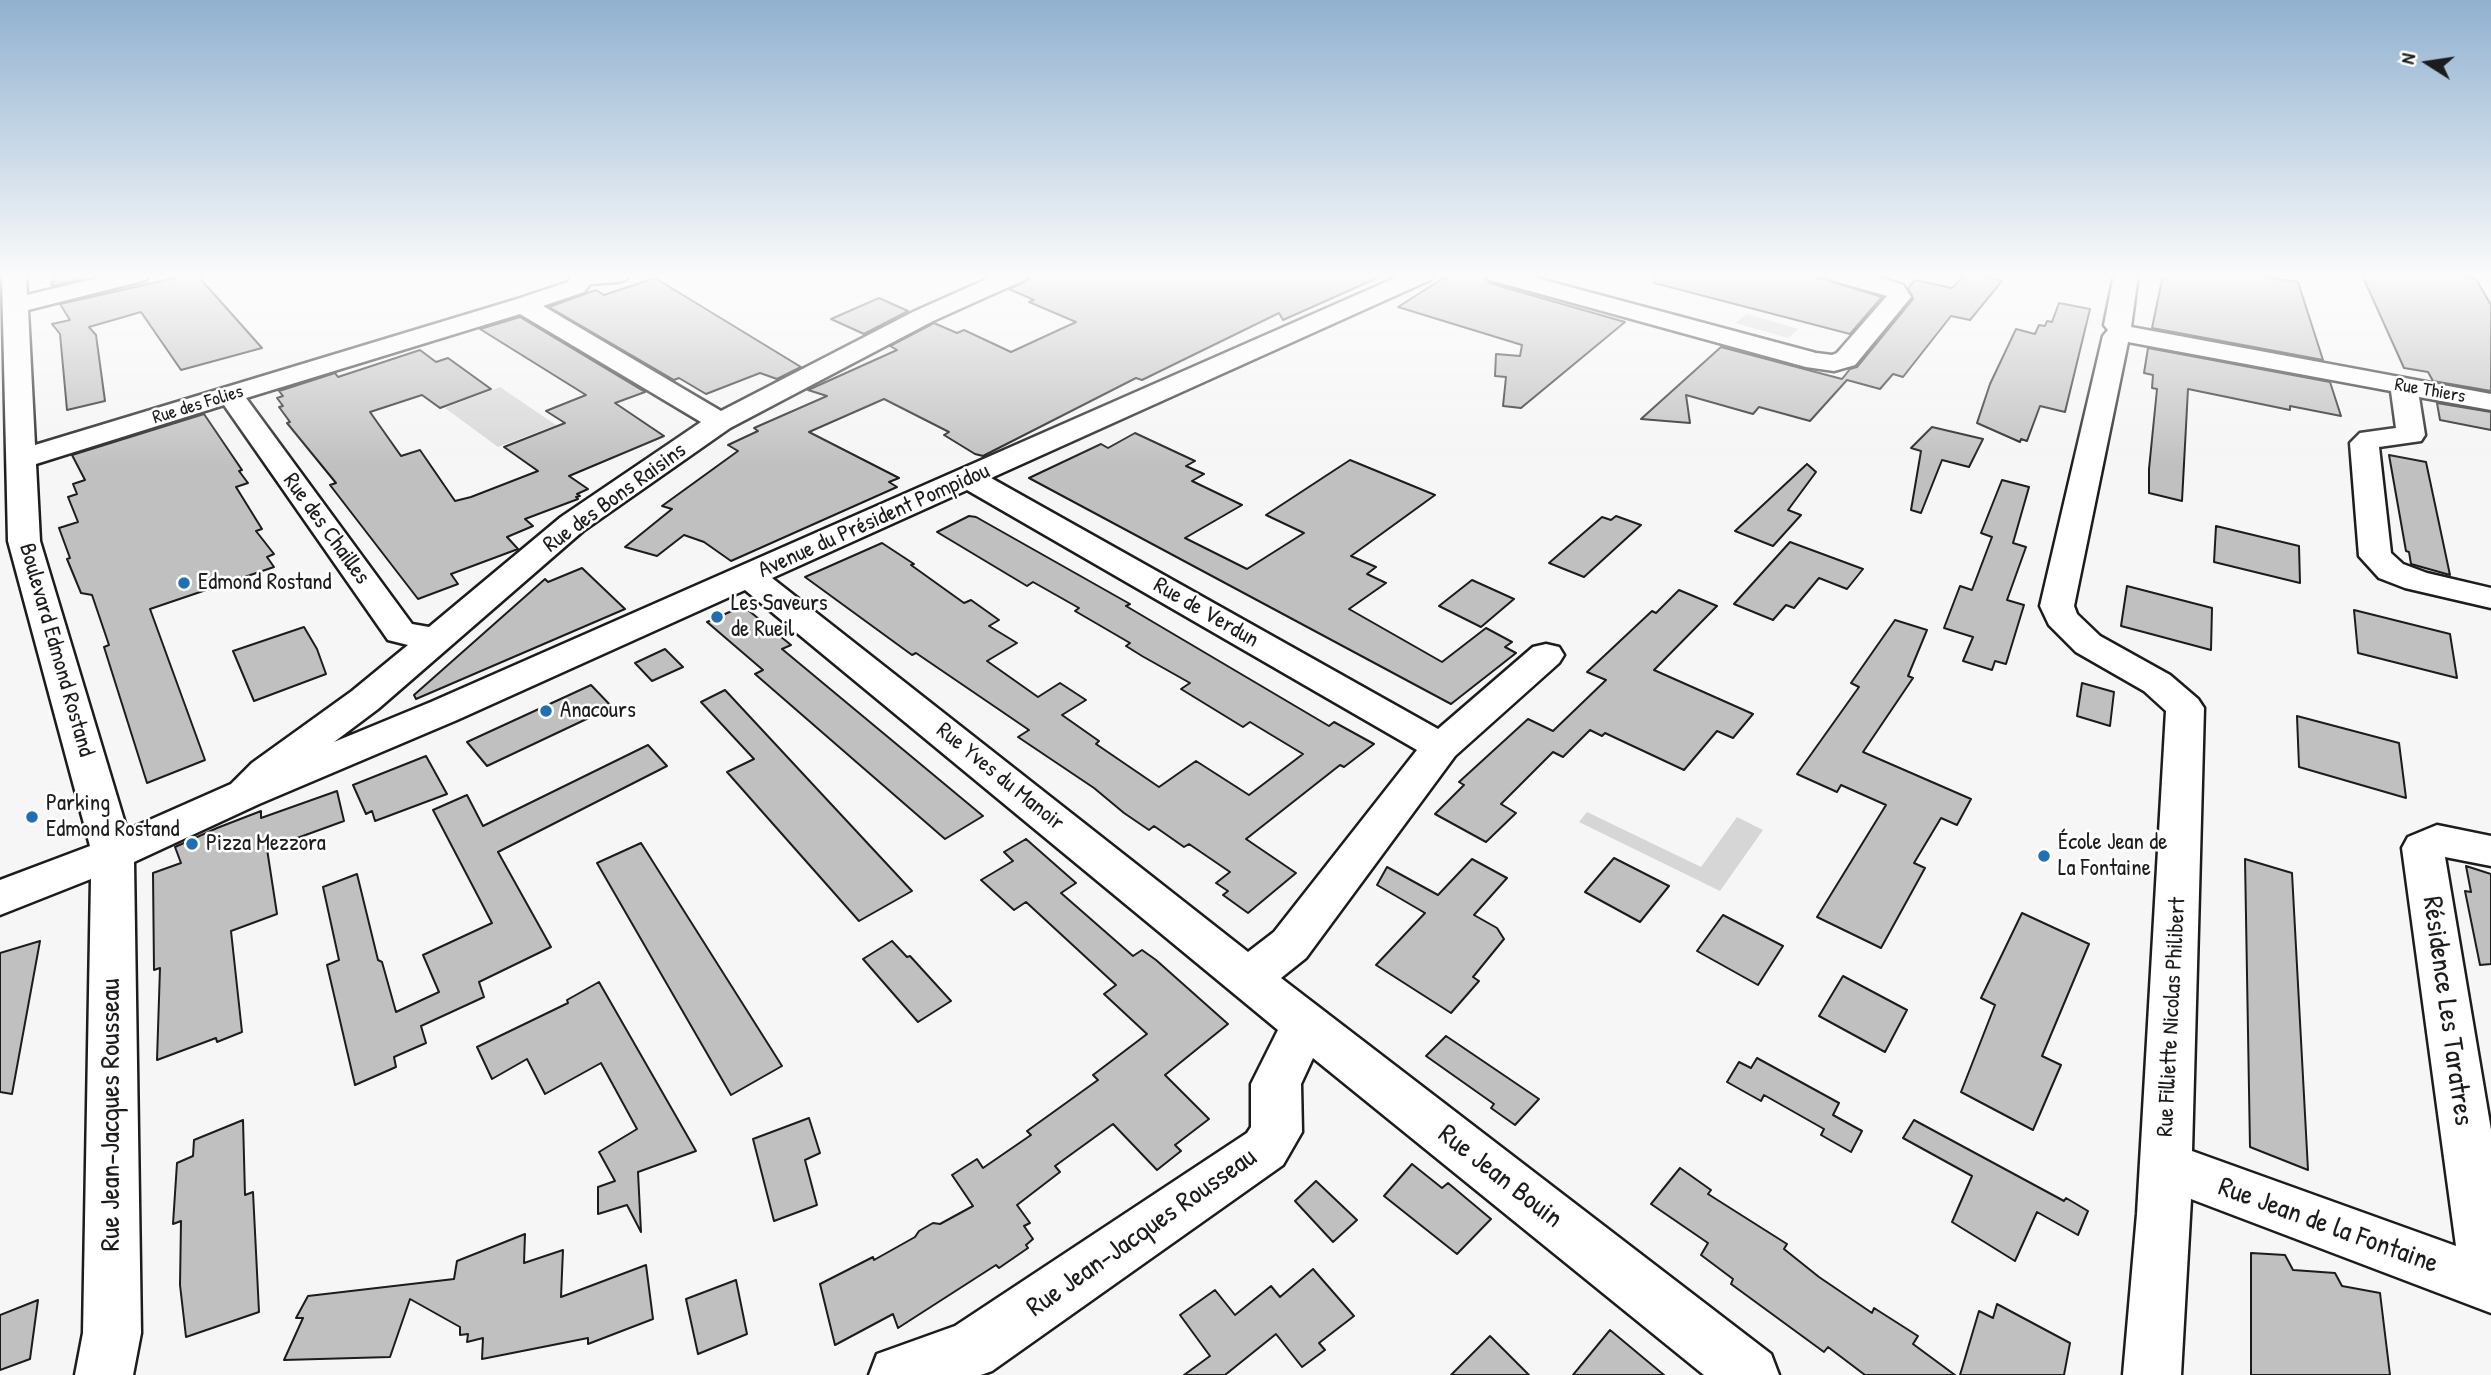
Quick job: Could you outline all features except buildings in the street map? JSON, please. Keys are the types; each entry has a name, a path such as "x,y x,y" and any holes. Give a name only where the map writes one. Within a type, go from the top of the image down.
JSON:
{"street":[{"name":"Boulevard Edmond Rostand","path":"16,339 24,541 113,854"},
{"name":"Rue des Folies","path":"20,459 412,339"},
{"path":"581,339 720,422"},
{"name":"Rue des Bons Raisins","path":"0,898 113,854 245,794 266,773 365,700 572,524 720,422 884,339"},
{"name":"Avenue du Président Pompidou","path":"245,794 970,479 1280,339"},
{"path":"1737,339 1834,363 1846,359 1863,339"},
{"name":"Rue Filliette Nicolas Philibert","path":"2115,339 2057,606 2061,618 2088,644 2157,683 2185,708 2164,1214 2152,1375"},
{"name":"Rue Thiers","path":"2154,339 2491,402"},
{"path":"2404,387 2412,435 2370,439 2364,443 2375,556 2391,571 2491,598"},
{"name":"Rue des Chailles","path":"230,395 400,632 437,640"},
{"name":"Rue de Verdun","path":"970,479 1441,747"},
{"name":"Rue Yves du Manoir","path":"749,576 1250,978"},
{"path":"1250,978 1290,945 1441,747 1546,655"},
{"path":"365,700 408,725"},
{"name":"Résidence Les Taratres","path":"2490,1286 2423,848 2437,840 2491,851"},
{"name":"Rue Jean-Jacques Rousseau","path":"104,1375 112,1333 113,854"},
{"name":"Rue Jean Bouin","path":"1250,978 1750,1375"},
{"name":"Rue Jean-Jacques Rousseau","path":"898,1375 971,1350 1265,1149 1276,1132 1276,1084 1305,1023"},
{"name":"Rue Jean de la Fontaine","path":"2165,1165 2490,1286"}],"shaded area":[{"path":"500,387 556,425 498,447 445,408"},
{"path":"1587,812 1701,867 1737,817 1763,830 1720,891 1579,822"}],"place":[{"name":"Edmond Rostand","path":"184,583"},
{"name":"Les Saveurs de Rueil","path":"717,617"},
{"name":"Anacours","path":"546,711"},
{"name":"Parking Edmond Rostand","path":"32,817"},
{"name":"Pizza Mezzora","path":"192,844"},
{"name":"École Jean de La Fontaine","path":"2044,856"}]}
